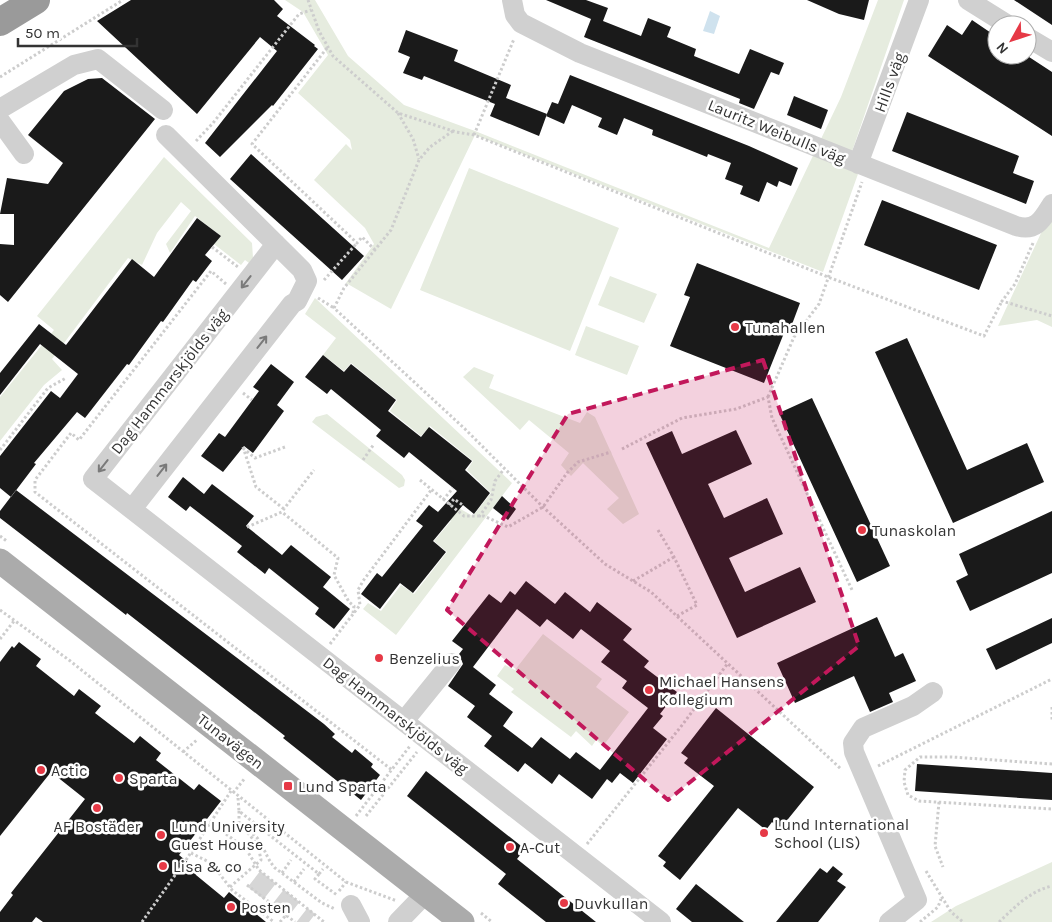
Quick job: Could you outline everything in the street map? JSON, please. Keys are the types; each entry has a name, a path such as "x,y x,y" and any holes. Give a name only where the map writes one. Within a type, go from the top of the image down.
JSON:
{"highway":[{"path":"0,22 36,0"}],"main road":[{"name":"Tunavägen","path":"0,561 411,908 462,922"}],"street":[{"name":"Hills väg","path":"863,166 919,0"},
{"path":"968,0 992,15"},
{"name":"Lauritz Weibulls väg","path":"514,7 521,23 580,53 863,166 1016,226 1042,217"},
{"path":"1037,43 1052,52"},
{"path":"0,109 74,64 98,59 163,110"},
{"path":"0,121 24,154"},
{"path":"132,509 259,345 292,304 297,301 307,281 306,275 166,135"},
{"name":"Dag Hammarskjölds väg","path":"276,244 93,479 404,721 423,743 578,857 661,922"},
{"path":"404,721 451,663"},
{"path":"889,922 917,900 874,771 854,752 853,743 863,728 913,706 933,692"}],"path":[{"path":"0,78 124,0"},
{"path":"308,0 327,48 333,56 398,113 413,139 419,160"},
{"path":"185,153 213,123 299,14 311,10"},
{"path":"327,48 252,144 357,243"},
{"path":"474,135 508,54"},
{"path":"398,113 453,131 474,135 828,277 984,336 1002,301 1015,284 1033,244 1042,217"},
{"path":"453,131 430,147 419,160 391,230 344,288 334,308 465,429 543,507 605,564 651,592 848,776 874,771 959,724 1052,679"},
{"path":"852,590 772,418 768,397 794,337 819,304 863,166"},
{"path":"323,281 362,237 375,250"},
{"path":"212,247 250,277"},
{"path":"1002,301 1052,316"},
{"path":"0,450 48,388 66,378"},
{"path":"622,449 682,418 736,409 768,397"},
{"path":"363,460 374,444"},
{"path":"285,447 256,458 243,448 256,486 338,558 334,575 349,602 354,606 353,614"},
{"path":"420,480 464,516 478,518 484,516 508,527 543,507 567,473 578,462 611,452"},
{"path":"478,518 492,500 494,481 504,469"},
{"path":"247,527 283,511 314,470"},
{"path":"443,500 453,488"},
{"path":"320,656 360,605 358,590 363,581 432,489"},
{"path":"449,505 454,499 464,506"},
{"path":"658,530 674,557 696,605 677,616"},
{"path":"633,581 674,557"},
{"path":"0,610 69,660 346,882 391,897 411,908"},
{"path":"0,638 14,621"},
{"path":"578,857 683,724 728,663"},
{"path":"1052,707 1052,722"},
{"path":"183,752 202,736"},
{"path":"362,808 413,743 423,743"},
{"path":"366,816 423,743"},
{"path":"1052,764 952,757 920,757 905,770 904,782 908,795 919,801 1052,809"},
{"path":"186,860 210,822 232,792 250,772"},
{"path":"238,797 239,824 258,845 261,860"},
{"path":"939,802 935,846 943,867"},
{"path":"239,811 319,874"},
{"path":"210,822 246,849 254,865 324,922"},
{"path":"221,829 239,824"},
{"path":"245,830 252,832 269,860 282,873 322,903 346,908"},
{"path":"191,853 211,863 230,887 274,922"},
{"path":"230,887 261,860 269,860"},
{"path":"282,873 291,860"},
{"path":"923,867 951,912 962,922"},
{"path":"142,922 180,868"},
{"path":"323,869 315,879 346,908"},
{"path":"294,882 304,870"},
{"path":"247,885 295,922"},
{"path":"999,922 1020,902 1036,891 1052,886"},
{"path":"920,922 938,907 942,898"},
{"path":"280,922 286,915"}],"highlighted area":[{"path":"763,360 859,646 668,800 447,610 568,414"}],"shaded area":[{"path":"285,0 315,0 348,56 404,105 475,131 769,248 841,97 878,0 904,0 847,166 858,174 823,272 475,135 391,309 346,283 374,244 365,228 314,180 346,144 352,150 350,140 298,93 328,55 303,12"},
{"path":"164,157 252,243 253,258 249,263 245,260 241,265 214,244 221,236 195,216 170,253 166,244 191,211 181,202 157,233 142,265 128,258 52,359 62,370 44,385 0,441 0,397 54,330 37,316"},
{"path":"469,168 619,228 570,351 420,290"},
{"path":"1052,214 1052,327 1037,320 998,326 1042,231"},
{"path":"610,276 657,294 644,323 598,305"},
{"path":"315,298 512,483 396,635 363,609 368,603 381,611 401,585 414,594 447,552 434,541 451,521 446,516 455,506 473,516 491,493 467,470 473,461 430,426 421,436 390,411 397,400 351,363 344,371 323,355 336,338 305,314"},
{"path":"586,326 639,346 627,375 575,355"},
{"path":"474,367 494,375 489,388 580,423 587,412 595,417 639,514 623,524 607,509 619,498 583,463 571,476 561,465 569,453 529,420 520,430 463,377"},
{"path":"327,414 402,475 405,480 404,486 399,488 312,422 316,417"},
{"path":"543,634 602,679 596,687 629,712 603,746 596,740 592,746 576,731 571,737 511,692 514,689 497,676 505,665 515,670"},
{"path":"1052,862 1052,922 931,922 956,906"}],"water":[{"path":"710,11 720,16 714,34 703,31"}],"building":[{"path":"131,0 274,0 283,9 277,16 318,49 273,106 220,157 205,143 277,51 260,37 197,114 97,21"},
{"path":"546,0 586,0 608,8 603,21 641,36 648,18 671,27 667,37 696,49 694,56 739,74 750,49 784,63 779,75 771,72 754,109 739,103 740,99 584,37 591,19"},
{"path":"807,0 869,0 864,20 839,14"},
{"path":"1014,0 1052,0 1052,25"},
{"path":"972,20 987,30 987,65 1037,65 1037,62 1052,72 1052,136 928,56 947,25 962,35"},
{"path":"406,30 458,50 454,61 511,85 506,98 547,114 539,136 490,116 495,104 424,76 422,80 403,73 410,57 398,52"},
{"path":"570,75 749,146 798,168 791,186 779,181 777,187 767,182 759,202 740,194 743,186 725,179 731,163 708,154 707,157 652,135 653,130 624,118 617,135 598,127 602,118 572,105 564,124 546,116 552,102 558,104"},
{"path":"102,78 155,119 8,302 0,295 0,244 14,245 14,214 0,214 7,178 48,184 63,163 28,135 64,91 88,79"},
{"path":"794,96 828,110 821,129 787,115"},
{"path":"907,112 1019,156 1013,173 1034,181 1026,204 892,151"},
{"path":"251,154 364,256 342,280 230,179"},
{"path":"882,200 997,245 979,290 864,245"},
{"path":"197,218 221,236 205,255 212,261 196,282 193,280 163,322 161,321 129,365 127,364 85,418 77,412 34,463 36,464 11,497 0,488 0,456 51,391 60,398 78,374 40,344 0,395 0,373 39,324 66,345 132,259 154,277"},
{"name":"Tunahallen","path":"697,263 800,303 788,335 784,333 764,383 670,346 690,297 684,295"},
{"path":"907,338 967,470 1027,443 1044,482 953,523 875,352"},
{"path":"323,355 344,372 351,364 396,400 388,411 421,437 429,427 472,461 465,470 490,493 474,514 463,505 433,541 446,552 413,593 400,583 380,609 361,594 377,573 382,577 423,526 416,521 429,505 438,512 457,491 409,452 404,458 376,436 381,430 331,389 327,394 305,377"},
{"path":"271,364 294,382 277,405 284,411 253,453 244,446 223,472 201,456 219,433 225,437 259,391 253,387"},
{"path":"812,398 890,566 857,582 779,413"},
{"path":"736,430 752,464 708,484 724,518 767,498 783,534 729,558 745,592 800,567 816,602 737,638 646,443 672,431 682,454"},
{"path":"183,477 204,494 212,484 254,516 246,526 282,555 291,545 331,577 323,587 350,609 334,629 315,614 319,608 269,568 265,574 237,552 242,546 190,506 186,511 168,497"},
{"path":"16,490 324,724 335,734 332,737 352,753 355,749 373,764 371,767 380,775 361,800 283,738 285,736 127,613 126,615 0,518 0,511"},
{"path":"502,496 516,509 508,520 493,508"},
{"path":"1052,511 1052,573 970,611 956,581 968,575 959,554"},
{"name":"Michael Hansens Kollegium","path":"526,581 555,604 565,592 590,612 597,602 632,629 623,640 649,661 644,667 677,692 660,714 663,716 653,728 667,739 633,783 620,773 612,783 607,779 592,799 559,774 552,784 525,763 518,772 484,746 492,736 467,717 475,706 448,686 463,664 459,654 463,649 452,641 489,594 501,603 510,591 515,595","holes":["517,609 540,627 547,619 573,639 581,629 610,651 601,662 627,681 622,688 648,708 600,770 576,752 570,759 541,737 532,748 503,726 513,712 489,694 496,685 473,667"]},
{"path":"877,617 895,657 903,653 916,681 889,693 893,702 870,712 854,676 795,703 777,663"},
{"path":"1052,618 1052,643 996,670 986,649"},
{"name":"Sparta","path":"19,642 41,659 36,666 74,696 79,689 101,706 95,713 134,743 140,736 161,753 156,760 194,790 199,784 221,801 179,855 191,865 196,875 224,898 229,892 266,922 43,922 36,917 32,922 0,922 0,912 13,895 11,893 85,799 51,772 0,836 0,662 12,646 14,648"},
{"path":"716,708 814,787 780,829 772,822 766,830 738,808 680,880 663,866 666,862 658,856 714,786 684,763 688,758 681,753"},
{"path":"917,764 1052,773 1052,800 915,791"},
{"path":"426,771 525,849 517,859 596,922 546,922 498,884 506,874 407,796"},
{"path":"833,866 843,874 837,881 846,887 818,922 776,922 820,868 827,873"},
{"path":"696,884 744,922 692,922 676,909"}],"tunnel":[{"path":"254,879 309,922"}],"place":[{"name":"Tunahallen","path":"735,327"},
{"name":"Tunaskolan","path":"862,530"},
{"name":"Benzelius","path":"379,658"},
{"name":"Michael Hansens Kollegium","path":"649,690"},
{"name":"Actic","path":"41,770"},
{"name":"Sparta","path":"119,778"},
{"name":"Lund Sparta","path":"288,786"},
{"name":"AF Bostäder","path":"97,808"},
{"name":"Lund International School (LIS)","path":"764,833"},
{"name":"Lund University Guest House","path":"161,835"},
{"name":"A-Cut","path":"510,847"},
{"name":"Lisa & co","path":"163,866"},
{"name":"Duvkullan","path":"564,903"},
{"name":"Posten","path":"231,907"}]}
